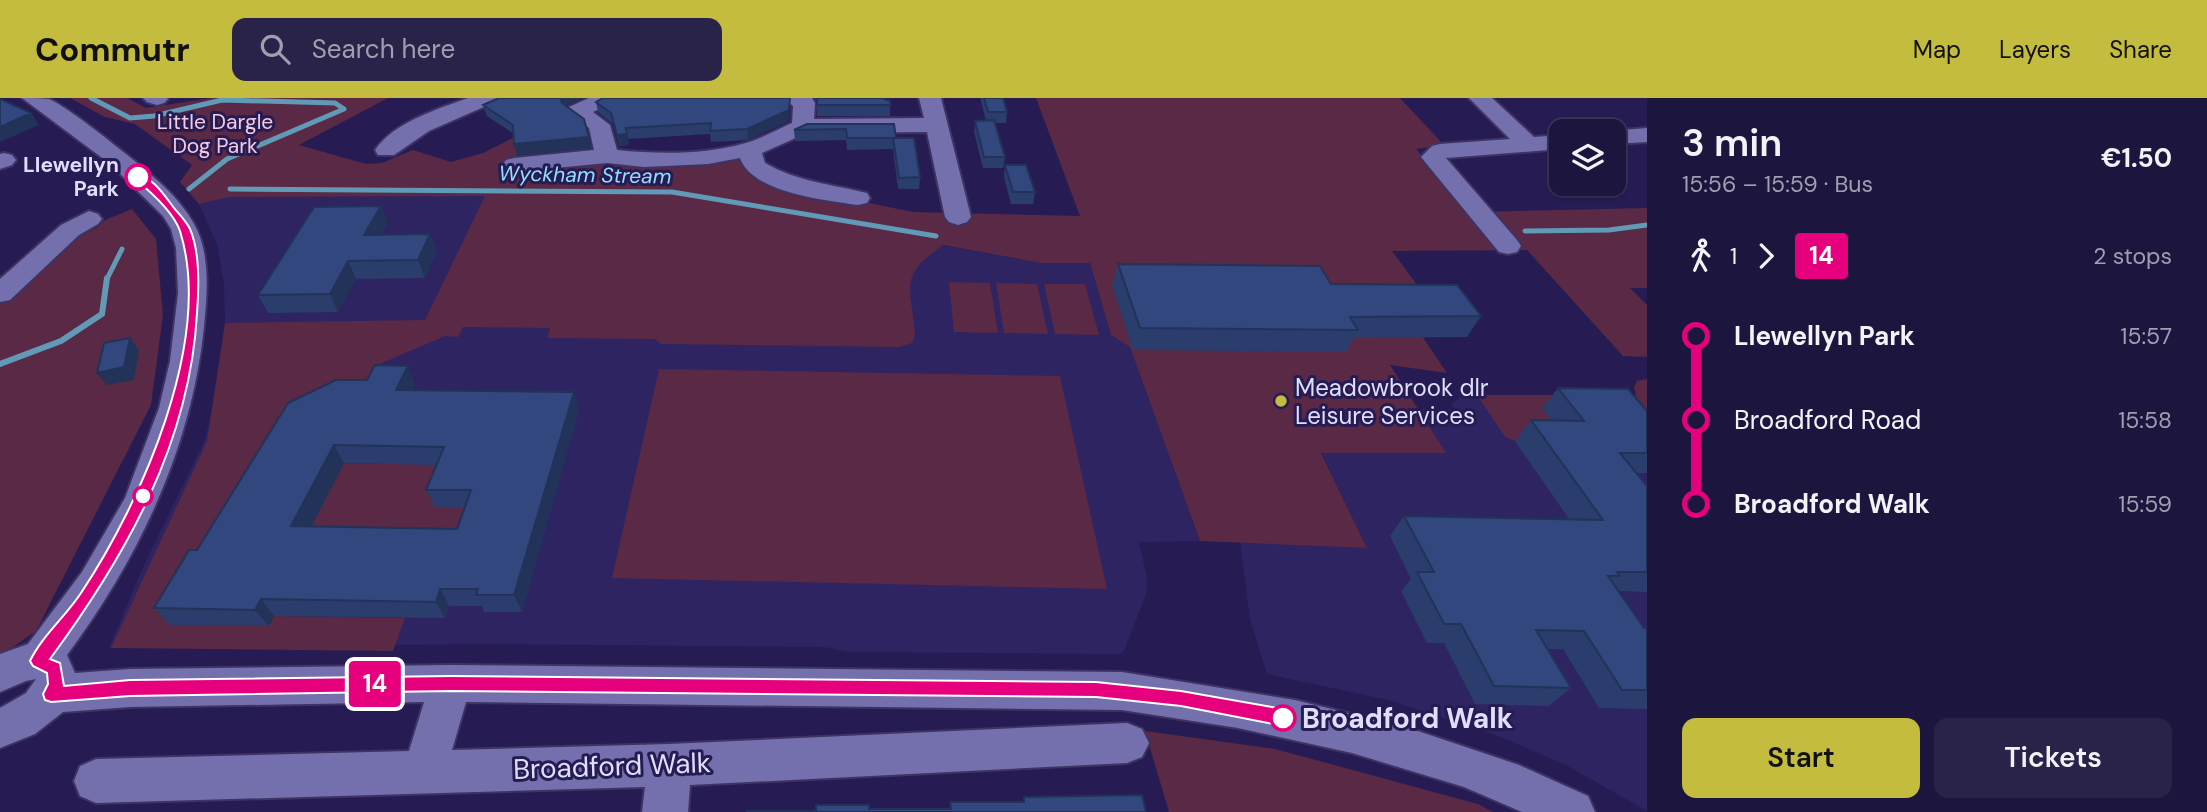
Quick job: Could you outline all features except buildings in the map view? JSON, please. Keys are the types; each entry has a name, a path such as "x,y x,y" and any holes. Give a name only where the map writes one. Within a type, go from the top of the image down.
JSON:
{"street":[{"path":"0,728 29,716 45,678 142,498 168,438 189,351 194,281 184,229 157,192 82,132 33,98"},
{"path":"386,150 398,139 424,125 488,98"},
{"path":"606,98 577,112 599,125 607,156"},
{"path":"794,98 804,103 803,126"},
{"path":"930,98 958,217"},
{"path":"1480,98 1528,145"},
{"path":"514,165 607,156 644,160 708,157 749,150 803,126 936,125"},
{"path":"1626,136 1647,135"},
{"path":"1508,246 1433,157 1440,151 1549,143"},
{"path":"749,150 755,167 779,182 802,190 858,198"},
{"path":"0,294 71,230 89,219"},
{"path":"0,674 15,666 45,678 130,688 451,684 1122,691 1181,699 1364,733 1465,766 1572,812"},
{"path":"424,771 451,684"},
{"name":"Broadford Walk","path":"96,781 669,765 1127,743"},
{"path":"665,812 669,765"}],"shaded area":[{"path":"626,195 714,205 1041,263 1090,263 1111,335 1130,347 1200,541 1139,542 1147,578 1146,594 1124,651 1119,654 849,652 824,647 489,644 109,648 143,567 205,440 218,382 225,323 224,283 217,244 199,204 230,197"},
{"path":"1647,395 1647,811 1566,765 1498,736 1389,700 1267,674 1250,619 1240,541 1367,548 1321,452 1445,453 1419,409 1454,409 1452,403 1462,396"}],"green space":[{"name":"Little Dargle Dog Park","path":"70,98 127,98 146,108 211,98 388,98 299,145 366,164 382,163 413,150 451,162 483,153 513,138 522,142 514,163 746,152 776,184 913,212 1080,216 1036,98 1400,98 1444,145 1416,149 1474,212 1647,208 1647,288 1630,288 1647,305 1647,357 1623,356 1527,250 1392,251 1432,305 1401,305 1447,373 1390,365 1446,453 1321,453 1367,548 1200,541 1130,347 1111,335 1090,263 1041,263 943,245 919,265 913,274 910,293 915,335 912,343 900,347 661,344 655,339 547,338 550,328 463,327 458,337 445,336 382,363 375,378 170,624 269,626 274,616 405,618 393,651 111,648 207,441 225,323 425,320 485,196 230,197 199,204 180,182 192,165 135,124 105,117"},
{"path":"132,209 156,239 163,315 151,405 36,631 0,656 0,305 72,240 96,228 105,220"},
{"path":"949,282 990,283 998,333 954,332"},
{"path":"996,283 1037,284 1048,334 1004,333"},
{"path":"1044,284 1085,284 1099,335 1055,334"},
{"path":"659,369 1060,376 1107,589 612,578"},
{"path":"1647,379 1647,443 1515,441 1505,437 1477,395 1636,395 1634,387 1637,381"},
{"path":"344,463 452,465 479,508 465,546 303,543"},
{"path":"1145,731 1275,749 1478,804 1493,812 1169,812"}],"waterway":[{"path":"91,98 130,118 154,116 222,100 335,103 344,109 227,159 189,189"},
{"name":"Wyckham Stream","path":"230,189 672,192 936,236"},
{"name":"Wyckham Stream","path":"1525,231 1609,230 1647,225"},
{"path":"107,279 122,249"},
{"path":"0,364 61,341 102,314 107,278"}],"bus line":[{"name":"14","path":"138,177 157,192 184,229 194,281 189,351 168,438 142,498 87,597 39,661 48,663 57,676 51,694 130,688 451,684 1096,689 1181,699 1283,718"}],"place":[{"name":"Llewellyn Park","path":"138,177"},
{"name":"Meadowbrook dlr Leisure Services","path":"1281,401"},
{"name":"Broadford Walk","path":"1283,718"}]}
